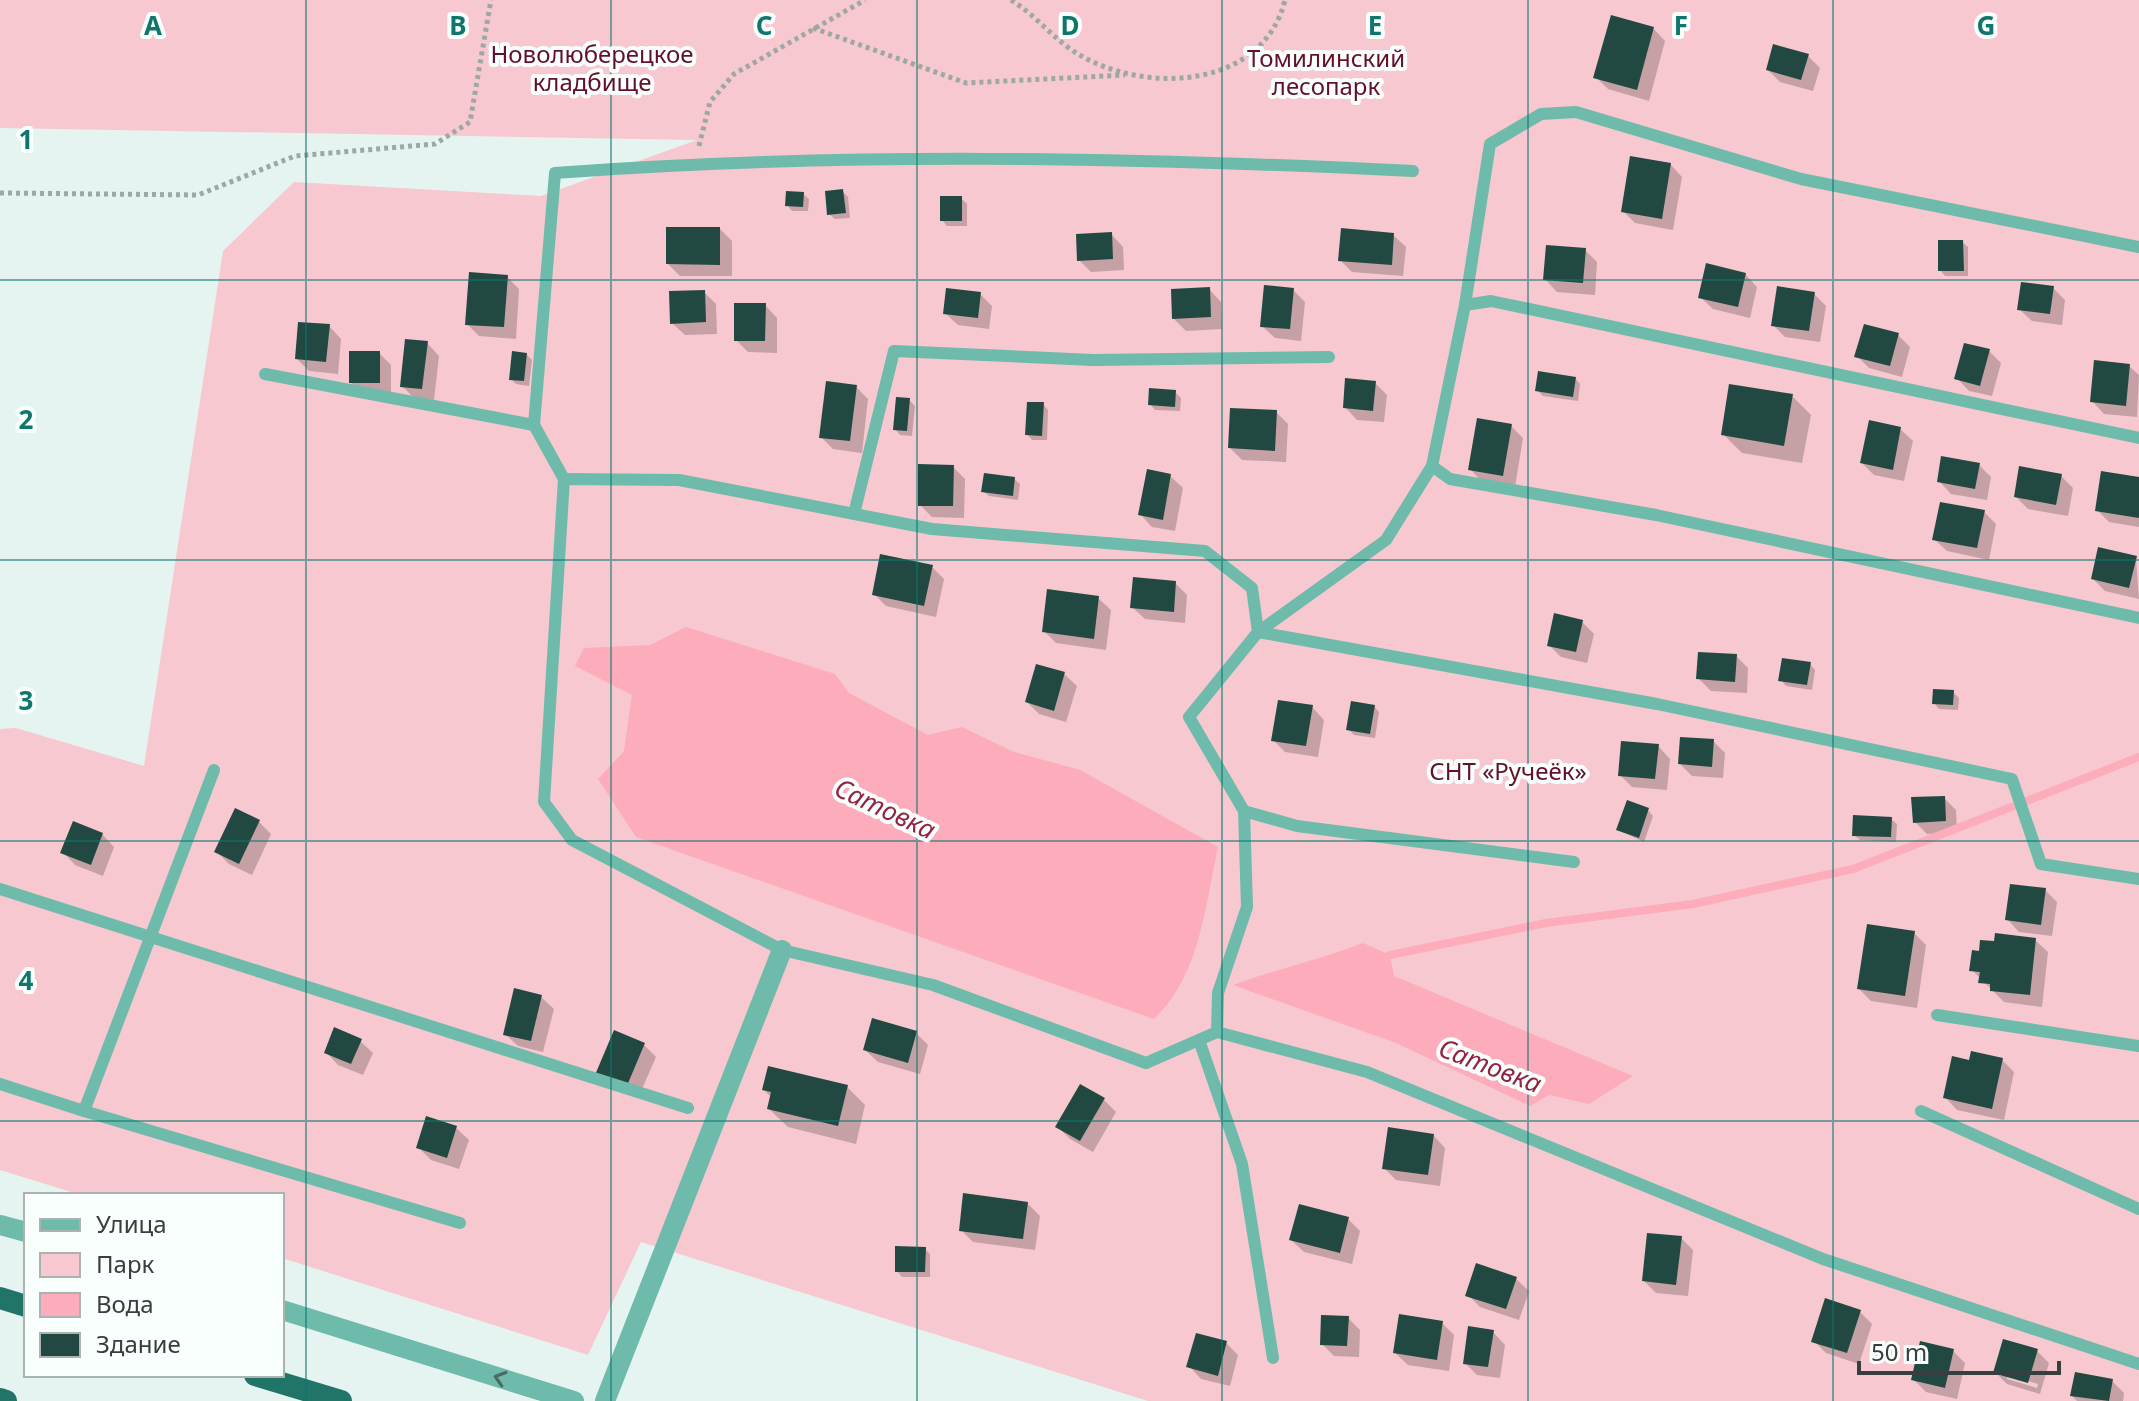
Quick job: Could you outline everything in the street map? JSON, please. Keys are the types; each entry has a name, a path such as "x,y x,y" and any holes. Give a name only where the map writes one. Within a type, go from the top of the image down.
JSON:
{"highway":[{"path":"0,1298 24,1305"},
{"path":"262,1377 341,1401"},
{"path":"0,1399 6,1401"}],"street":[{"path":"605,1401 782,950"},
{"path":"0,1225 24,1231"},
{"path":"284,1311 574,1401"}],"lane":[{"path":"1217,1032 1218,993 1247,907 1244,811 1189,717 1258,632 1386,540 1432,466 1465,305 1490,144 1541,114 1576,112 1801,179 2139,247"},
{"path":"1413,171 1195,161 695,162 555,173 534,425 564,479 544,802 572,840 782,950 933,985 1146,1063 1217,1032 1367,1072 1823,1259 2139,1364"},
{"path":"1465,305 1491,301 2139,438"},
{"path":"854,514 894,351 1093,360 1329,357"},
{"path":"265,374 534,425"},
{"path":"1432,466 1450,479 1656,515 2139,618"},
{"path":"564,479 679,480 932,529 1205,551 1252,588 1258,632"},
{"path":"1258,632 1657,704 2012,779 2041,864 2139,879"},
{"path":"84,1111 214,770"},
{"path":"1244,811 1297,826 1574,862"},
{"path":"0,889 688,1108"},
{"path":"1937,1015 2139,1046"},
{"path":"1199,1040 1242,1164 1273,1358"},
{"path":"0,1084 460,1223"},
{"path":"1921,1111 2139,1209"}],"path":[{"path":"0,193 198,195 295,156 435,144 470,122 491,0"},
{"path":"695,162 710,102 734,74 865,0"},
{"path":"1011,0 1076,53 1107,68 1134,74"},
{"path":"813,28 966,83 1134,74 1189,78 1216,72 1263,45 1277,26 1285,0"}],"green space":[{"name":"СНТ «Ручеёк»","path":"0,0 2139,0 2139,1401 1148,1401 641,1242 588,1355 284,1259 284,1193 75,1193 0,1170 0,729 16,728 144,766 223,251 294,182 541,196 697,140 0,128"}],"water":[{"name":"Сатовка","path":"686,627 835,674 849,693 928,735 962,727 1014,752 1080,770 1218,847 1191,961 1169,1001 1154,1019 636,837 598,779 624,751 632,695 575,666 584,648 650,645"},
{"name":"Сатовка","path":"1363,943 1390,955 1394,976 1633,1076 1589,1104 1549,1095 1530,1106 1396,1043 1233,985"}],"building":[{"path":"1611,15 1654,27 1637,90 1593,78"},
{"path":"1773,44 1809,54 1801,80 1766,70"},
{"path":"1630,156 1671,163 1662,219 1621,212"},
{"path":"843,189 846,213 827,215 825,191"},
{"path":"786,191 804,192 803,207 785,206"},
{"path":"940,196 962,196 962,221 940,221"},
{"path":"666,227 720,227 720,265 666,264"},
{"path":"1341,228 1394,233 1392,265 1338,261"},
{"path":"1112,232 1113,259 1077,261 1076,234"},
{"path":"1938,240 1963,240 1964,271 1938,271"},
{"path":"1546,245 1586,248 1583,283 1543,280"},
{"path":"1706,263 1746,273 1738,307 1698,298"},
{"path":"469,272 508,275 504,327 465,325"},
{"path":"2021,282 2054,286 2050,314 2017,310"},
{"path":"1264,285 1294,288 1290,329 1260,327"},
{"path":"1777,286 1815,292 1809,331 1771,326"},
{"path":"1210,287 1211,317 1172,319 1171,289"},
{"path":"946,288 981,292 978,318 943,314"},
{"path":"705,290 706,322 670,324 669,291"},
{"path":"734,303 766,303 765,341 734,341"},
{"path":"298,322 330,324 326,362 295,359"},
{"path":"1864,324 1899,333 1890,366 1854,357"},
{"path":"405,339 428,341 422,389 400,387"},
{"path":"1964,343 1990,349 1980,386 1954,379"},
{"path":"349,351 380,351 380,383 349,383"},
{"path":"512,351 527,353 524,381 509,380"},
{"path":"2094,360 2130,364 2126,406 2090,402"},
{"path":"1538,371 1576,377 1573,397 1535,391"},
{"path":"1345,378 1376,381 1373,411 1343,408"},
{"path":"826,381 857,385 850,441 819,438"},
{"path":"1729,384 1793,394 1784,446 1721,435"},
{"path":"1149,388 1176,390 1175,407 1148,405"},
{"path":"896,397 910,398 907,431 893,430"},
{"path":"1027,402 1044,402 1042,436 1025,435"},
{"path":"1230,408 1277,410 1275,451 1228,448"},
{"path":"1477,418 1512,424 1503,476 1468,470"},
{"path":"1869,420 1901,427 1893,470 1860,463"},
{"path":"1941,456 1980,463 1975,489 1937,482"},
{"path":"918,464 954,465 953,506 918,506"},
{"path":"2019,466 2062,474 2056,505 2014,497"},
{"path":"1147,469 1171,474 1163,520 1138,515"},
{"path":"2101,471 2139,477 2139,518 2095,511"},
{"path":"984,473 1015,477 1013,496 981,492"},
{"path":"1940,502 1985,510 1977,548 1932,540"},
{"path":"2098,547 2137,556 2129,588 2091,579"},
{"path":"880,554 933,565 924,606 872,595"},
{"path":"1133,577 1176,581 1174,612 1130,608"},
{"path":"1047,589 1099,596 1094,639 1042,632"},
{"path":"1554,613 1583,620 1576,652 1547,646"},
{"path":"1698,652 1737,654 1735,682 1696,679"},
{"path":"1782,658 1811,662 1807,685 1778,681"},
{"path":"1036,664 1065,672 1054,711 1025,702"},
{"path":"1933,689 1954,690 1953,705 1932,704"},
{"path":"1278,700 1313,705 1306,746 1271,741"},
{"path":"1351,701 1375,705 1370,734 1346,730"},
{"path":"1680,737 1714,739 1712,767 1678,764"},
{"path":"1621,741 1659,744 1655,779 1618,776"},
{"path":"1945,796 1946,821 1913,823 1911,797"},
{"path":"1627,800 1649,808 1639,838 1616,830"},
{"path":"235,808 260,820 239,864 214,852"},
{"path":"1853,815 1892,817 1891,837 1852,836"},
{"path":"73,821 103,833 91,865 60,853"},
{"path":"2010,884 2046,888 2041,925 2005,920"},
{"path":"1867,924 1915,931 1905,996 1857,989"},
{"path":"1995,933 2036,938 2030,995 1990,991 1990,984 1978,983 1980,972 1969,971 1972,950 1979,951 1980,940 1994,941"},
{"path":"514,988 542,995 531,1041 503,1035"},
{"path":"872,1018 917,1031 908,1063 863,1050"},
{"path":"334,1027 362,1039 351,1064 324,1053"},
{"path":"614,1030 645,1043 626,1088 595,1075"},
{"path":"1971,1051 2003,1058 1992,1109 1943,1098 1952,1056 1969,1060"},
{"path":"768,1066 848,1085 838,1126 767,1109 771,1092 762,1090"},
{"path":"1080,1084 1105,1098 1080,1141 1055,1127"},
{"path":"426,1116 457,1126 447,1158 416,1148"},
{"path":"1388,1127 1434,1134 1428,1175 1382,1169"},
{"path":"963,1193 1028,1202 1023,1239 959,1231"},
{"path":"1299,1204 1349,1217 1340,1253 1289,1240"},
{"path":"1647,1233 1682,1236 1676,1285 1642,1281"},
{"path":"895,1246 926,1247 925,1272 895,1272"},
{"path":"1476,1263 1517,1277 1506,1309 1465,1296"},
{"path":"1825,1298 1861,1310 1847,1353 1811,1342"},
{"path":"1399,1314 1443,1321 1437,1360 1393,1353"},
{"path":"1321,1315 1349,1316 1347,1346 1320,1345"},
{"path":"1468,1326 1494,1330 1488,1367 1463,1364"},
{"path":"1196,1333 1227,1341 1218,1376 1186,1367"},
{"path":"2003,1339 2038,1349 2028,1383 1993,1373"},
{"path":"1920,1341 1954,1349 1945,1388 1911,1380"},
{"path":"2075,1372 2113,1379 2109,1401 2070,1396"}],"waterway":[{"path":"1390,955 1546,923 1693,904 1853,869 2139,757"}],"park label":[{"name":"Новолюберецкое кладбище","path":"592,69"},
{"name":"Томилинский лесопарк","path":"1326,73"}]}
